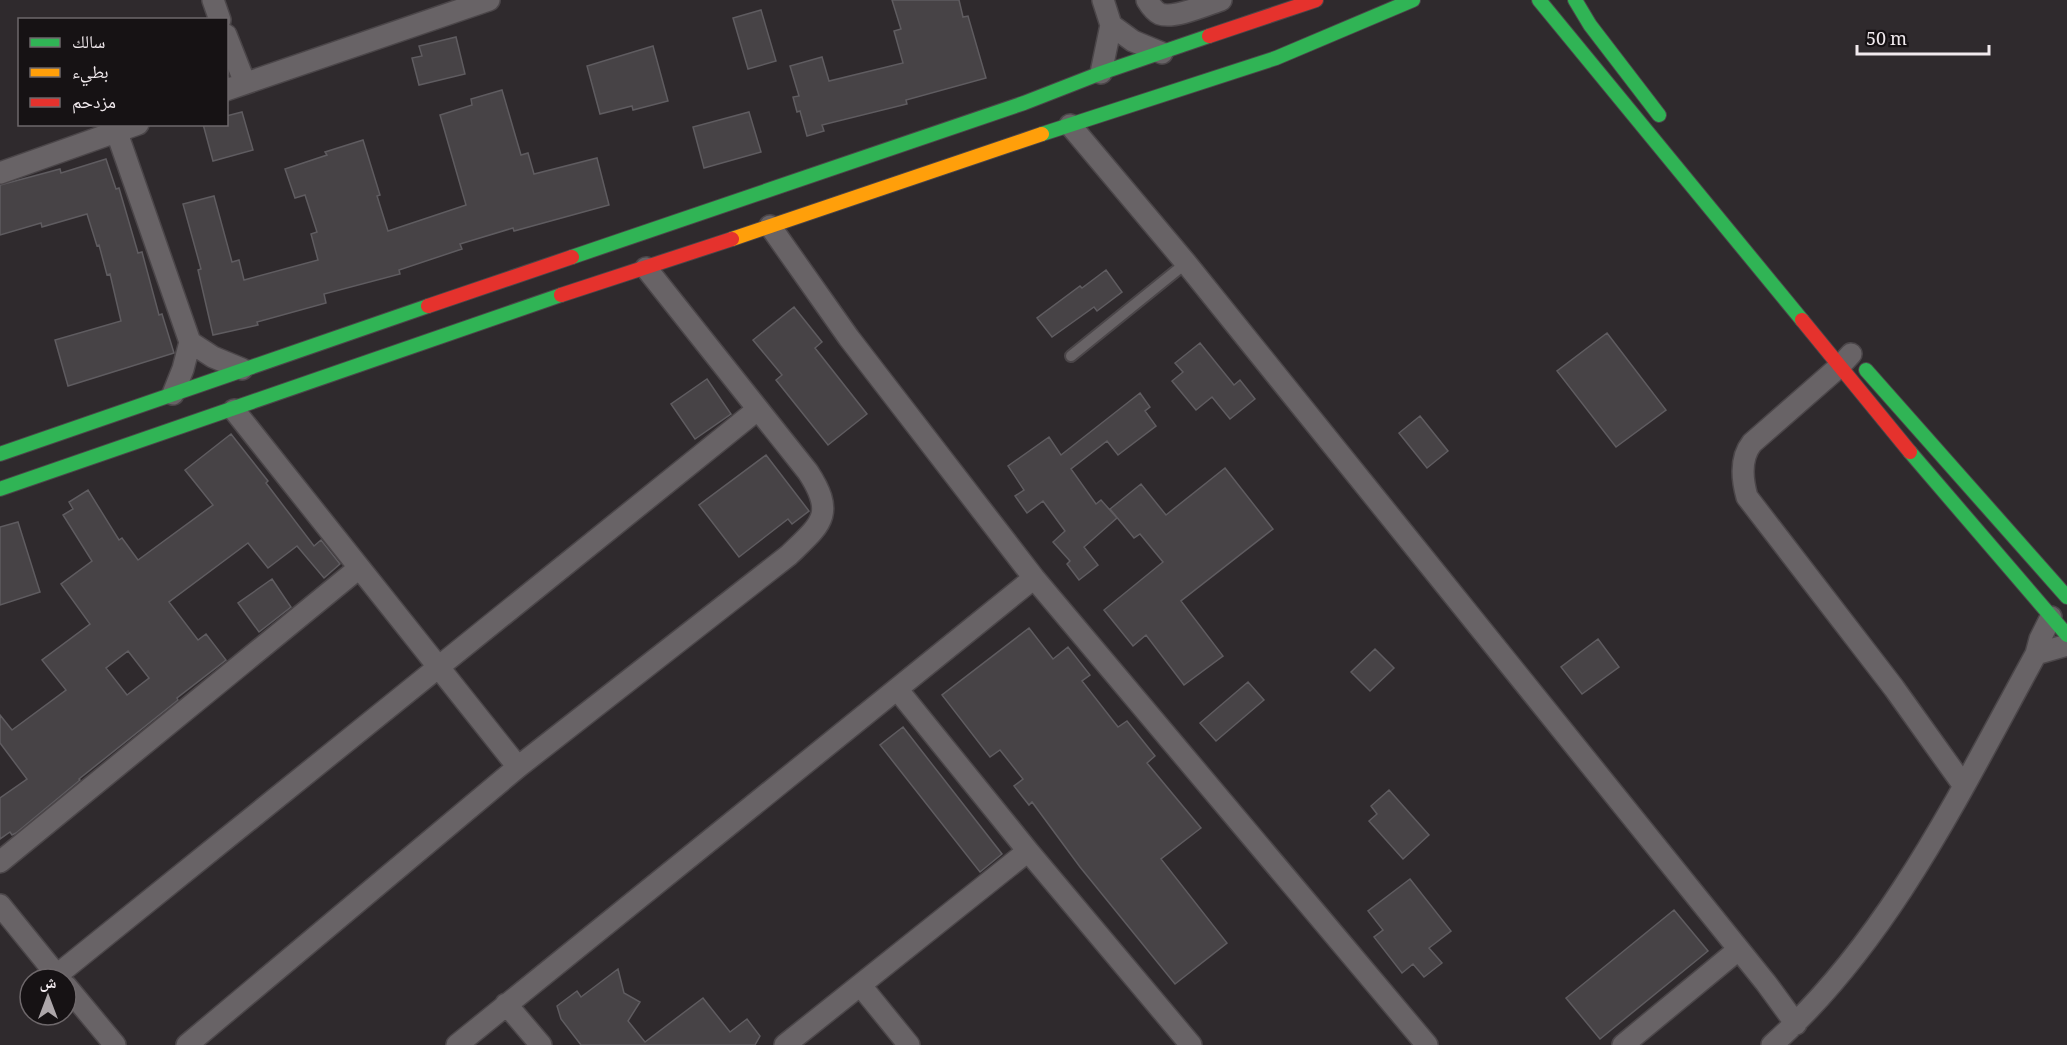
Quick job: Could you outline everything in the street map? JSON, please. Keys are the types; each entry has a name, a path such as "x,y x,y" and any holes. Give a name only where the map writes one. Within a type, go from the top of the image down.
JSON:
{"street":[{"path":"213,0 219,18"},
{"path":"228,45 236,87 489,0"},
{"path":"1101,73 1111,25 1103,0"},
{"path":"1147,0 1160,14 1172,16 1221,0"},
{"path":"0,489 234,410 480,306 1101,73 1316,0"},
{"path":"0,454 242,369 480,306 591,285 646,268 1276,58 1413,0"},
{"path":"1539,0 1733,229 1845,355 2067,635"},
{"path":"1575,0 1590,25 1664,121"},
{"path":"1111,25 1133,41 1162,53"},
{"path":"1070,125 1186,263 1796,1024"},
{"path":"0,173 133,126"},
{"path":"117,133 190,342 173,394"},
{"path":"770,226 849,338 1034,578 1427,1045"},
{"path":"187,1045 518,767 789,555 818,527 823,509 820,490 646,268"},
{"path":"190,342 213,357 242,369"},
{"path":"1845,355 1907,415 2010,536 2067,597"},
{"path":"1845,355 1746,450 1743,483 1747,497 1894,688 1964,786"},
{"path":"234,410 518,767"},
{"path":"76,967 236,832 757,410"},
{"path":"0,862 359,568"},
{"path":"457,1045 1034,578"},
{"path":"1773,1045 1828,990 1862,948 1905,886 1964,786 2036,654 2040,639 2051,617 2067,603"},
{"path":"2036,654 2067,645"},
{"path":"897,689 1028,851 1191,1045"},
{"path":"785,1045 1028,851"},
{"path":"0,905 50,967"},
{"path":"1623,1045 1738,950"},
{"path":"861,986 909,1045"},
{"path":"78,1001 114,1045"},
{"path":"506,1004 541,1045"}],"lane":[{"path":"1071,356 1186,263"}],"building":[{"path":"892,0 959,0 963,17 968,16 986,78 906,100 907,104 822,125 824,131 807,136 800,111 797,112 793,97 799,96 790,66 822,57 829,81 903,63 894,31 901,29"},
{"path":"761,10 776,61 748,69 733,18"},
{"path":"456,37 465,74 419,85 412,58 422,56 419,46"},
{"path":"653,46 668,101 633,110 632,106 600,114 587,66"},
{"path":"502,90 521,155 528,153 534,174 597,158 609,205 514,231 513,228 460,244 462,249 399,270 400,274 324,294 326,303 257,322 258,325 213,335 198,270 201,269 183,204 214,196 232,262 239,260 244,280 318,260 311,234 317,232 305,195 295,198 285,169 327,155 325,152 363,140 380,195 377,196 388,231 466,205 440,115 472,105 471,99"},
{"path":"242,112 253,150 213,161 204,126 228,126 228,116"},
{"path":"749,112 761,152 704,168 693,127"},
{"path":"106,159 116,189 119,188 138,253 142,252 159,315 162,314 174,353 68,386 55,340 121,321 110,274 107,275 87,214 42,227 41,223 0,235 0,185 60,169 61,173"},
{"path":"1106,270 1122,292 1097,311 1094,307 1052,337 1037,318"},
{"path":"794,307 822,342 815,348 867,414 828,445 776,380 782,375 753,340"},
{"path":"1607,333 1666,410 1616,447 1557,371"},
{"path":"1200,343 1234,385 1240,380 1255,399 1230,419 1212,397 1196,410 1172,381 1183,372 1175,363"},
{"path":"707,379 731,414 695,439 671,404"},
{"path":"1140,393 1150,407 1145,411 1156,426 1118,455 1107,441 1071,469 1096,504 1101,500 1117,518 1084,547 1098,565 1079,580 1067,564 1070,561 1053,542 1065,531 1043,501 1027,513 1015,496 1024,490 1008,466 1049,437 1061,455"},
{"path":"1420,416 1448,451 1427,468 1399,433"},
{"path":"231,434 314,546 321,540 340,564 324,578 297,546 268,568 248,543 169,602 198,640 206,634 226,660 177,698 178,700 16,833 12,835 10,832 0,839 0,798 27,779 0,743 0,715 12,730 66,690 42,660 90,624 61,584 92,561 63,515 73,509 69,502 88,490 119,540 122,538 138,560 213,505 185,470","holes":["128,651 149,678 127,695 106,668"]},
{"path":"766,455 809,511 792,524 788,519 739,557 699,505"},
{"path":"1225,468 1273,529 1181,601 1223,656 1184,685 1146,635 1133,646 1104,610 1163,562 1140,534 1134,538 1110,509 1141,484 1166,515"},
{"path":"18,522 40,592 0,605 0,527"},
{"path":"272,579 291,607 259,632 238,603"},
{"path":"1029,628 1053,659 1068,647 1090,675 1082,681 1118,727 1127,721 1155,756 1147,763 1201,828 1161,859 1227,943 1175,984 1080,867 1032,802 1029,805 1014,786 1023,779 1000,750 990,757 942,695"},
{"path":"1598,639 1619,667 1582,694 1561,667"},
{"path":"1375,649 1394,668 1370,691 1351,672"},
{"path":"1248,682 1264,700 1216,741 1200,723"},
{"path":"903,727 1002,854 980,872 880,745"},
{"path":"1389,790 1429,835 1403,859 1369,821 1377,814 1371,806"},
{"path":"1410,879 1451,931 1429,948 1442,963 1424,977 1413,964 1402,973 1374,937 1383,930 1368,911"},
{"path":"1674,910 1708,951 1600,1039 1566,998"},
{"path":"618,969 624,993 640,1002 628,1021 645,1042 703,998 730,1032 747,1019 760,1036 755,1045 581,1045 561,1019 557,1006 577,991 581,997"}],"traffic: fast":[{"path":"1042,134 1276,58 1413,0"},
{"path":"1539,0 1802,320"},
{"path":"1575,0 1590,25 1659,115"},
{"path":"572,257 1024,103 1101,73 1209,36"},
{"path":"0,489 561,295"},
{"path":"0,454 428,306"},
{"path":"1866,370 2067,597"},
{"path":"1910,452 2067,635"}],"traffic: slow":[{"path":"732,239 1042,134"}],"traffic: jam":[{"path":"1209,36 1316,0"},
{"path":"561,295 732,239"},
{"path":"428,306 572,257"},
{"path":"1802,320 1910,452"}]}
